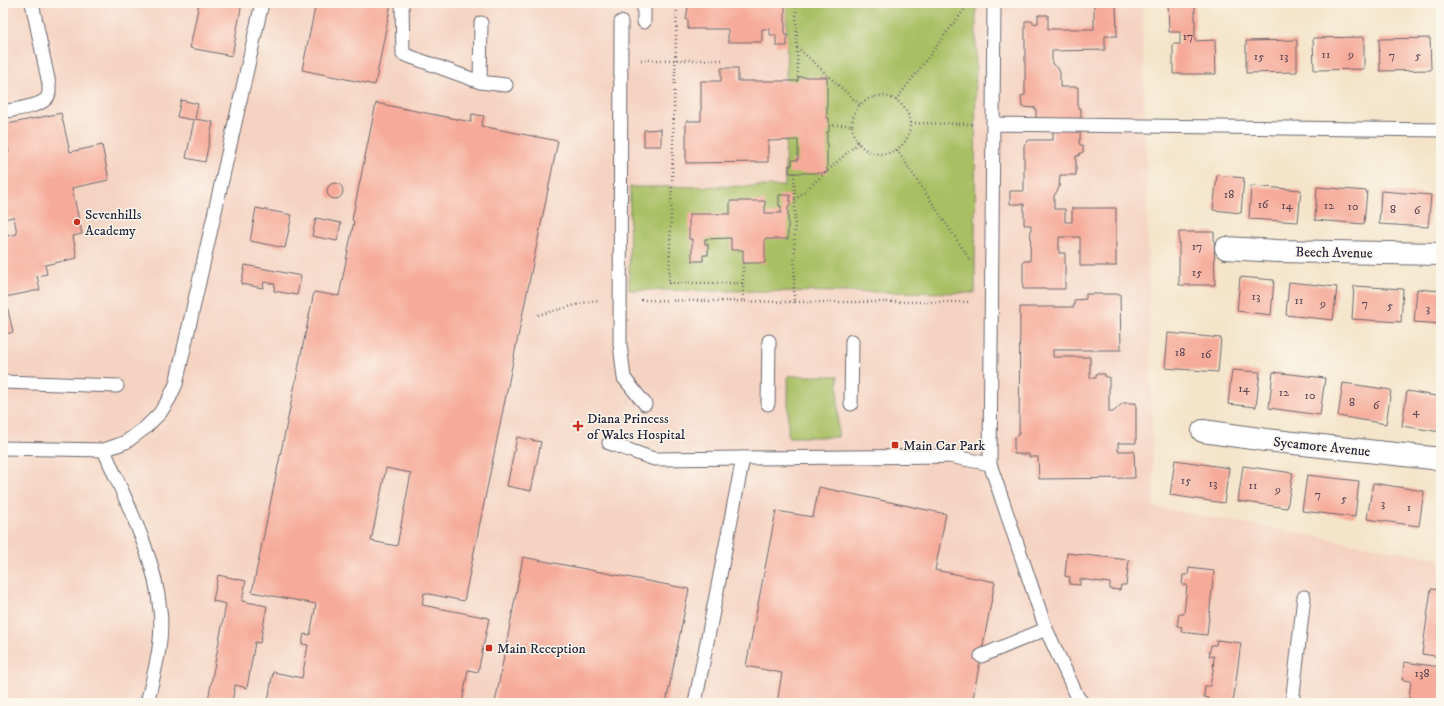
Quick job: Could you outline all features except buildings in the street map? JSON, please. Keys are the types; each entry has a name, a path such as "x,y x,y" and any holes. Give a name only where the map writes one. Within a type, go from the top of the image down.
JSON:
{"street":[{"name":"Beech Avenue","path":"1226,248 1277,251 1441,254"},
{"name":"Sycamore Avenue","path":"1203,431 1266,440 1441,459"}],"lane":[{"path":"3,112 40,103 47,98 49,92 49,84 32,3"},
{"path":"3,448 104,450 126,442 146,428 160,413 169,399 176,384 262,3"},
{"path":"402,3 403,54 480,82 506,85"},
{"path":"644,3 644,22"},
{"path":"994,3 990,464 1046,629 1077,701"},
{"path":"621,22 620,344 624,378 645,404"},
{"path":"480,82 481,23"},
{"path":"993,124 1441,130"},
{"path":"768,404 769,341"},
{"path":"851,404 852,341"},
{"path":"3,382 117,386"},
{"path":"609,442 654,459 949,456 990,464"},
{"path":"104,450 144,545 154,579 160,610 160,633 157,660 148,703"},
{"path":"695,703 744,458"},
{"path":"1292,703 1304,597"},
{"path":"981,656 1046,629"}],"path":[{"path":"677,3 669,283 744,283"},
{"path":"796,3 798,77"},
{"path":"896,100 969,3"},
{"path":"797,47 860,105"},
{"path":"621,60 723,60"},
{"path":"879,96 896,100 904,107 911,123 909,133 903,144 897,150 878,154 865,149 858,143 855,138 852,125 856,111 860,105 865,100 879,96"},
{"path":"911,123 993,124"},
{"path":"829,125 852,125"},
{"path":"794,200 858,143"},
{"path":"897,150 975,267 992,267"},
{"path":"794,173 794,302"},
{"path":"744,263 744,301"},
{"path":"538,315 591,301 620,300 991,302"}],"shaded area":[{"name":"Diana Princess of Wales Hospital","path":"3,3 1142,3 1154,507 1441,559 1441,703 3,703"}],"green space":[{"path":"787,3 976,3 975,293 629,290 630,187 785,186"},
{"path":"788,376 838,376 838,437 788,437"}],"place":[{"name":"Sevenhills Academy","path":"77,222"},
{"name":"Diana Princess of Wales Hospital","path":"578,426"},
{"name":"Main Car Park","path":"895,445"},
{"name":"Main Reception","path":"489,648"}]}
